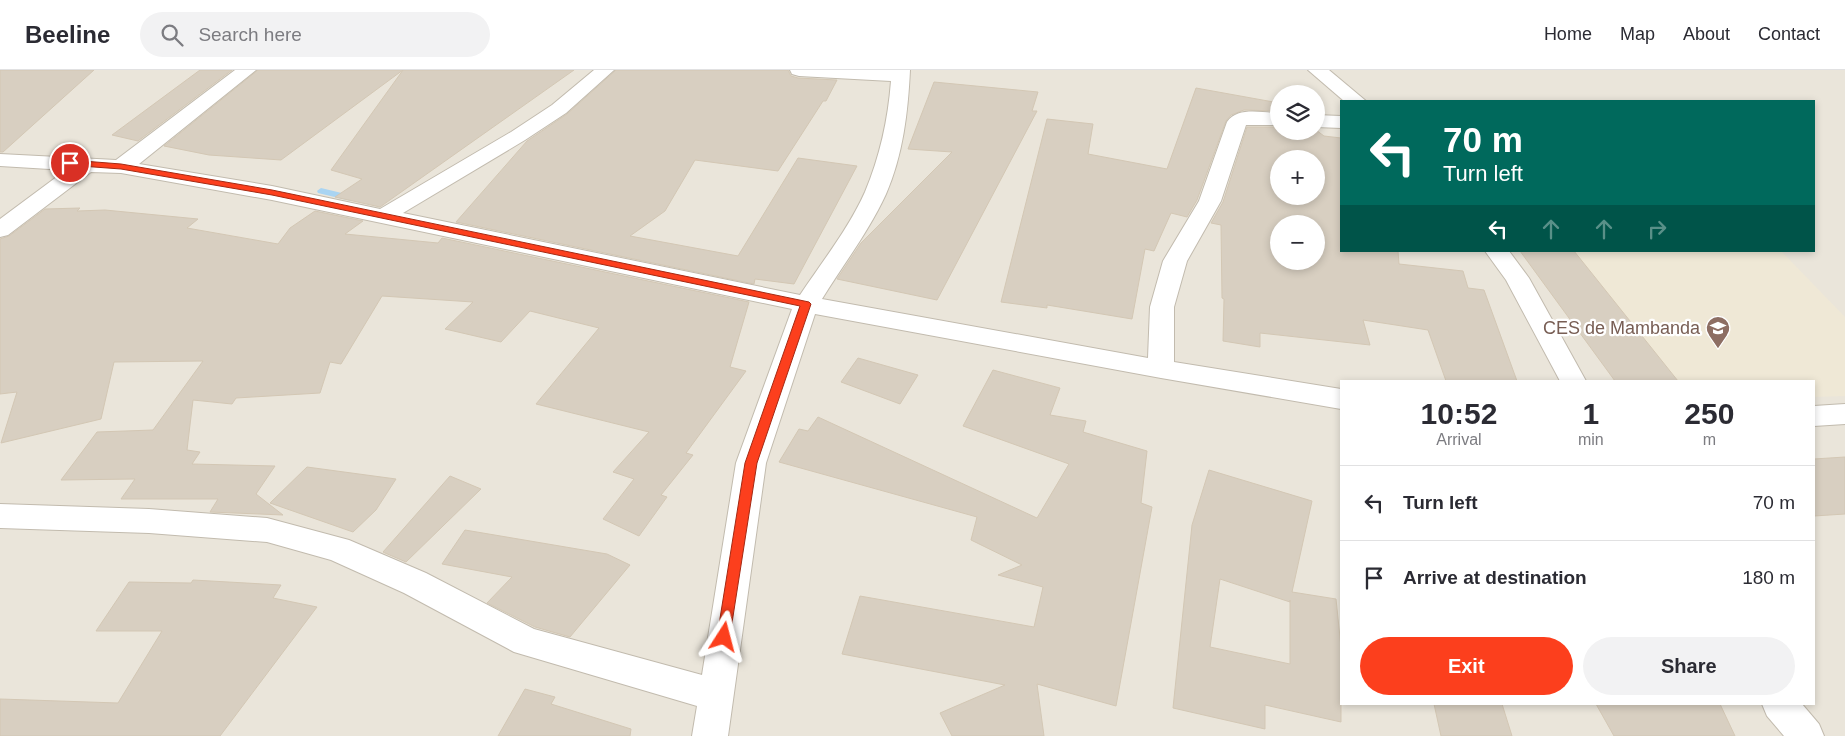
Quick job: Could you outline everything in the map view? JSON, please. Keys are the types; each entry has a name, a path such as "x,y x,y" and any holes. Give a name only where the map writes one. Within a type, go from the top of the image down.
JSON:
{"street":[{"path":"121,167 247,70"},
{"path":"383,216 518,136 559,109 605,70"},
{"path":"710,736 751,463 806,304 856,227 875,193 891,147 898,112 901,73 799,70"},
{"path":"1317,70 1355,100"},
{"path":"1161,369 1162,307 1175,261 1210,201 1237,122 1242,118 1270,119"},
{"path":"1325,121 1340,122"},
{"path":"0,160 121,167 272,193 806,304 1161,369 1340,399"},
{"path":"0,230 88,164"},
{"path":"1499,252 1517,278 1572,380"},
{"path":"1815,416 1845,414"},
{"path":"0,516 149,521 267,530 338,549 415,583 526,642 715,695"},
{"path":"1781,705 1806,736"}],"shaded area":[{"path":"0,70 1845,70 1845,736 0,736"},
{"name":"CES de Mambanda","path":"1521,252 1782,252 1845,317 1845,396 1815,397 1815,380 1614,380"}],"building":[{"path":"0,70 94,70 3,152 0,152"},
{"path":"200,70 232,70 138,141 112,135"},
{"path":"258,70 403,70 281,160 209,155 164,146"},
{"path":"403,70 574,70 380,207 335,197 362,179 331,170"},
{"path":"616,70 788,70 791,76 798,78 837,80 826,101 823,101 778,171 695,160 665,211 630,236 738,256 798,158 857,166 794,284 755,279 754,284 456,222 527,141 567,114"},
{"path":"934,82 1038,92 1032,111 1037,111 937,300 837,279 861,243 952,152 908,149"},
{"path":"1196,88 1270,101 1270,111 1244,110 1231,115 1226,121 1197,200 1187,217 1171,213 1154,251 1145,249 1132,319 1047,305 1047,308 1001,302 1047,119 1093,124 1088,154 1167,169"},
{"path":"1247,127 1270,127 1270,140 1325,140 1325,136 1340,138 1340,252 1398,252 1399,264 1463,271 1468,288 1484,290 1517,380 1446,380 1428,330 1363,320 1370,345 1260,333 1260,347 1223,341 1224,299 1222,298 1221,225 1211,223 1223,202"},
{"path":"80,208 77,211 105,210 198,219 187,228 278,244 290,228 315,211 363,221 345,234 438,243 442,238 749,302 730,367 746,371 686,453 693,455 661,495 667,497 639,536 603,519 634,479 613,472 649,432 536,404 599,328 530,311 501,342 445,329 473,302 382,296 341,364 330,362 320,393 236,398 232,404 193,400 187,450 200,452 192,464 275,466 256,494 283,515 210,512 218,499 121,499 135,479 61,480 97,432 153,430 203,361 114,362 101,419 1,443 17,392 0,394 0,239 9,236 45,209"},
{"path":"1521,252 1575,252 1677,380 1614,380"},
{"path":"858,358 918,375 900,404 841,382"},
{"path":"993,370 1060,388 1050,415 1086,421 1083,432 1147,451 1141,503 1152,507 1116,706 1037,684 1044,736 952,736 940,713 1005,685 842,654 860,596 1034,627 1043,587 998,575 1022,565 971,540 977,517 779,462 799,429 808,431 818,417 1037,518 1069,464 963,426"},
{"path":"1845,457 1845,514 1815,516 1815,459"},
{"path":"307,467 396,479 376,510 353,532 270,503"},
{"path":"1209,470 1312,501 1292,592 1336,599 1340,637 1341,722 1265,705 1265,729 1173,708 1192,525","holes":["1220,579 1290,602 1290,664 1210,647"]},
{"path":"450,476 481,489 406,562 383,552"},
{"path":"465,530 607,554 630,565 570,637 535,627 487,603 512,577 442,564"},
{"path":"193,580 281,585 273,598 317,607 220,736 0,736 0,699 118,703 162,631 96,631 129,582 191,583"},
{"path":"525,689 555,697 551,704 631,729 630,736 498,736"},
{"path":"1434,705 1502,705 1512,736 1441,736"},
{"path":"1597,705 1720,705 1735,736 1614,736"}],"waterway":[{"path":"321,191 351,198"}],"place":[{"name":"CES de Mambanda","path":"1718,349"}],"route":[{"path":"70,163 121,167 272,193 806,304 751,463 724,637"}]}
